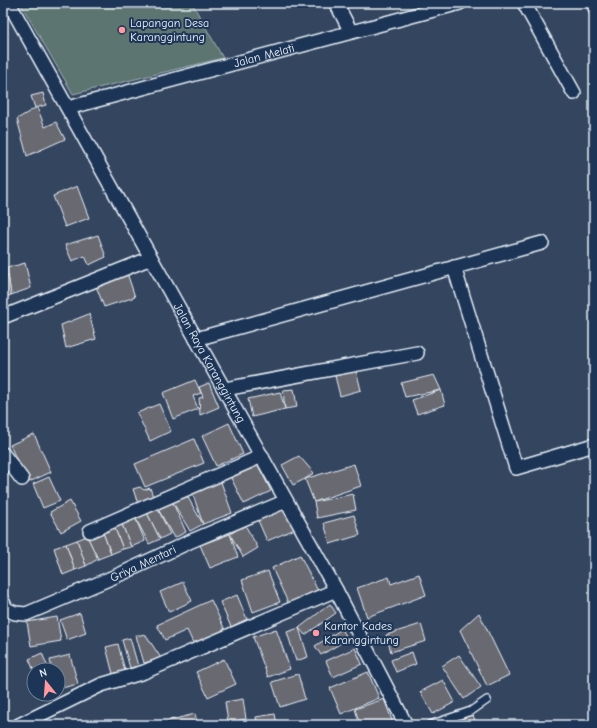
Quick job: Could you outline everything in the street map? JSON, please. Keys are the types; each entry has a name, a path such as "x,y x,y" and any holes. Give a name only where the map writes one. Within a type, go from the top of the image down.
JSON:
{"street":[{"name":"Jalan Raya Karanggintung","path":"9,3 336,590 406,725"},
{"path":"336,3 351,32"},
{"name":"Jalan Melati","path":"68,108 351,32 421,8 460,3"},
{"path":"524,3 574,93"},
{"path":"196,339 542,243"},
{"path":"3,317 151,258"},
{"path":"454,268 516,468 594,445"},
{"path":"225,389 417,353"},
{"path":"3,454 22,479"},
{"path":"90,532 262,456"},
{"name":"Griya Mentari","path":"3,602 6,609 15,613 26,614 286,501"},
{"path":"19,725 101,685 144,672 336,590"}],"lane":[{"path":"430,725 471,710 487,700"}],"green space":[{"name":"Lapangan Desa Karanggintung","path":"20,3 192,3 223,58 73,94"}],"building":[{"path":"594,3 594,24 586,6"},
{"path":"43,93 46,105 35,108 31,96"},
{"path":"37,107 45,127 56,122 65,139 27,156 17,119"},
{"path":"77,186 89,218 65,227 53,196"},
{"path":"98,235 106,257 89,265 85,256 72,261 65,245"},
{"path":"25,263 31,288 11,295 7,268"},
{"path":"127,273 135,297 104,307 96,286"},
{"path":"8,275 11,295 3,298 3,276"},
{"path":"89,314 96,339 66,348 61,325"},
{"path":"356,370 361,390 340,396 335,376"},
{"path":"434,375 441,390 405,397 401,383"},
{"path":"195,380 201,393 193,396 198,409 173,419 163,393"},
{"path":"209,383 219,407 200,415 199,398 203,397 199,387"},
{"path":"294,389 297,407 285,409 283,390"},
{"path":"441,390 445,405 417,414 412,400"},
{"path":"280,392 285,409 252,417 248,399"},
{"path":"159,404 171,431 150,441 137,413"},
{"path":"229,423 243,454 216,466 202,436"},
{"path":"34,434 51,472 27,483 10,445"},
{"path":"194,439 204,463 145,487 135,464"},
{"path":"299,456 314,473 293,485 282,465"},
{"path":"256,461 271,491 244,504 229,474"},
{"path":"354,464 361,486 314,502 305,479"},
{"path":"49,477 60,501 43,508 33,484"},
{"path":"221,482 232,513 203,524 192,492"},
{"path":"140,487 144,490 150,488 154,499 138,504 133,489"},
{"path":"186,494 203,524 190,531 172,501"},
{"path":"353,494 356,510 317,518 314,502"},
{"path":"70,501 81,521 61,532 50,512"},
{"path":"172,501 186,532 174,538 157,507"},
{"path":"285,506 295,529 267,541 257,518"},
{"path":"157,507 170,534 160,539 146,511"},
{"path":"146,511 160,539 149,544 135,517"},
{"path":"354,515 360,535 330,544 324,523"},
{"path":"135,517 145,541 131,547 121,522"},
{"path":"121,522 131,547 123,549 114,526"},
{"path":"245,525 258,548 243,557 230,534"},
{"path":"114,526 123,549 111,554 102,530"},
{"path":"102,530 111,554 98,559 87,536"},
{"path":"230,534 238,557 210,568 200,545"},
{"path":"87,536 98,559 86,566 77,540"},
{"path":"77,540 86,566 75,570 66,544"},
{"path":"66,544 75,570 63,575 54,548"},
{"path":"300,555 319,593 290,607 272,568"},
{"path":"268,571 280,602 253,612 242,580"},
{"path":"419,574 426,595 367,617 357,588 389,577 391,584"},
{"path":"183,582 192,601 169,612 160,592"},
{"path":"237,595 247,619 231,627 220,602"},
{"path":"211,600 226,632 195,647 187,630 165,640 157,625"},
{"path":"330,604 336,613 305,635 299,628"},
{"path":"80,613 86,633 67,640 60,620"},
{"path":"479,613 509,675 487,686 460,630"},
{"path":"57,617 61,641 31,646 27,622"},
{"path":"421,624 426,641 391,652 386,635"},
{"path":"299,628 308,657 296,661 287,632"},
{"path":"276,629 290,669 268,677 253,637"},
{"path":"342,629 348,639 321,655 315,646"},
{"path":"145,634 161,658 144,663 136,636"},
{"path":"130,638 138,666 130,668 122,640"},
{"path":"118,644 125,671 113,674 106,647"},
{"path":"355,648 362,664 333,677 326,661"},
{"path":"412,652 416,664 396,672 391,660"},
{"path":"42,653 46,662 30,662 29,659"},
{"path":"70,655 78,684 66,687 66,662 50,662 50,660"},
{"path":"459,655 481,687 464,699 442,666"},
{"path":"224,659 236,684 208,697 196,672"},
{"path":"368,672 379,698 341,714 330,688"},
{"path":"298,674 305,699 280,707 272,682"},
{"path":"443,680 455,702 433,714 420,692"},
{"path":"243,699 246,719 228,722 225,702"},
{"path":"384,699 393,723 386,725 360,725 355,709"},
{"path":"472,713 477,725 448,725 448,724"},
{"path":"195,714 198,725 168,725 167,721"},
{"path":"275,714 277,725 257,725 256,717"}],"place":[{"name":"Lapangan Desa Karanggintung","path":"122,30"},
{"name":"Kantor Kades Karanggintung","path":"316,633"}]}
